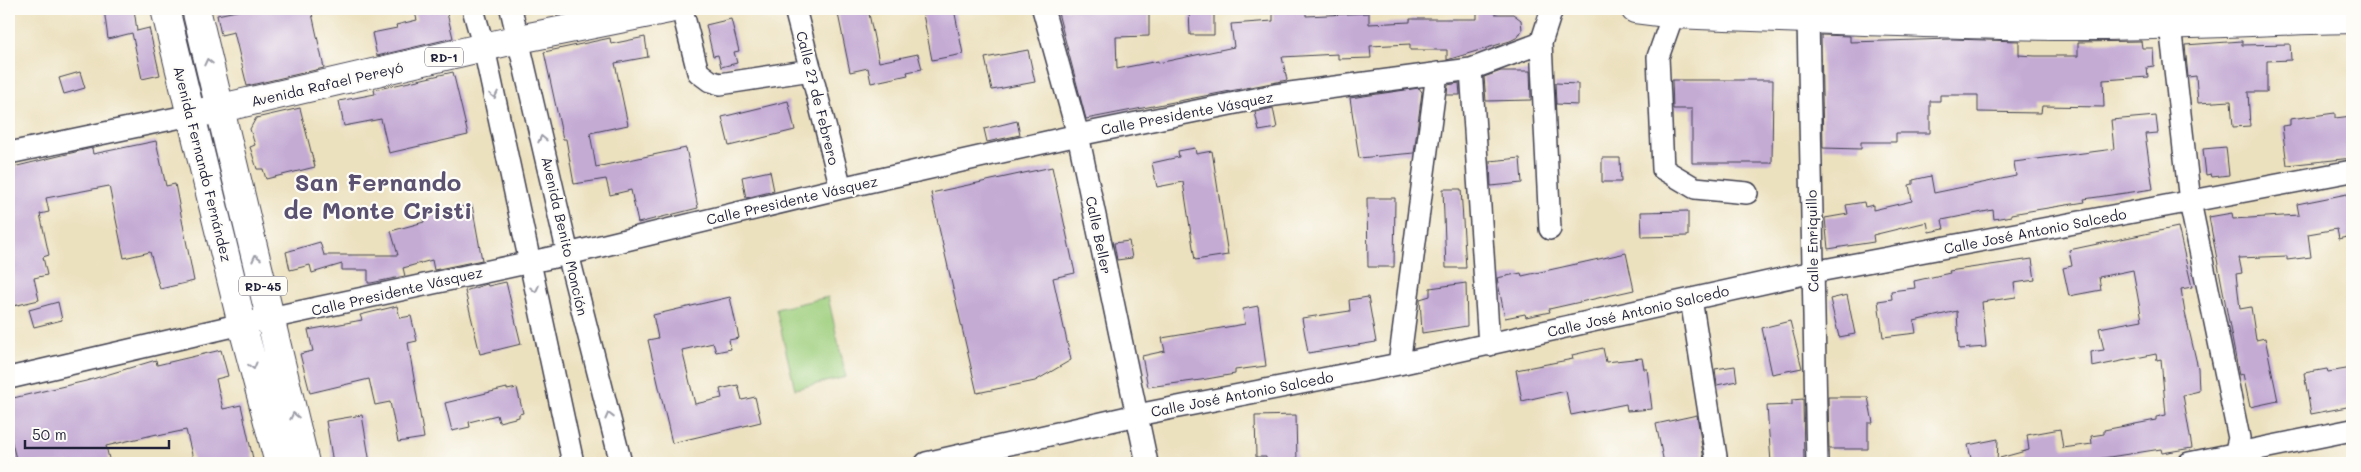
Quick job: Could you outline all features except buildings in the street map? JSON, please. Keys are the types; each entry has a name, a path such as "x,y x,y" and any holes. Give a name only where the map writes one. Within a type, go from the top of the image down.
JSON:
{"main road":[{"name":"Avenida Fernando Fernández","path":"165,9 242,324 279,463"},
{"name":"RD-45","path":"196,9 272,319 305,463"},
{"name":"Avenida Rafael Pereyó","path":"220,109 519,39 669,9"},
{"path":"1635,9 1808,19 2054,26 2170,25 2208,15 2352,19"},
{"name":"RD-1","path":"192,115 220,109"}],"street":[{"path":"473,9 484,48 573,463"},
{"name":"Avenida Benito Monción","path":"511,9 568,254 621,463"},
{"path":"682,9 698,72 710,81 720,84 811,70"},
{"name":"Calle 27 de Febrero","path":"795,9 841,188"},
{"name":"Calle Beller","path":"1043,9 1078,135 1147,463"},
{"path":"1550,229 1541,43 1552,9"},
{"path":"1675,11 1658,58 1663,169 1695,188 1747,193"},
{"name":"Calle Enriquillo","path":"1808,19 1817,463"},
{"path":"2170,25 2190,202 2239,438 2235,458"},
{"name":"Calle Presidente Vásquez","path":"9,378 242,324 568,254 841,188 1078,135 1274,95 1471,69 1541,43"},
{"path":"1471,69 1489,345"},
{"path":"1399,364 1437,73"},
{"name":"RD-1","path":"9,153 192,115"},
{"name":"Calle José Antonio Salcedo","path":"926,463 1137,415 1489,345 1813,272 2352,171"},
{"path":"1690,299 1717,463"},
{"path":"2189,463 2235,458 2352,430"}],"green space":[{"path":"828,297 846,377 795,389 776,309"}],"district":[{"name":"San Fernando de Monte Cristi","path":"378,195"}]}
